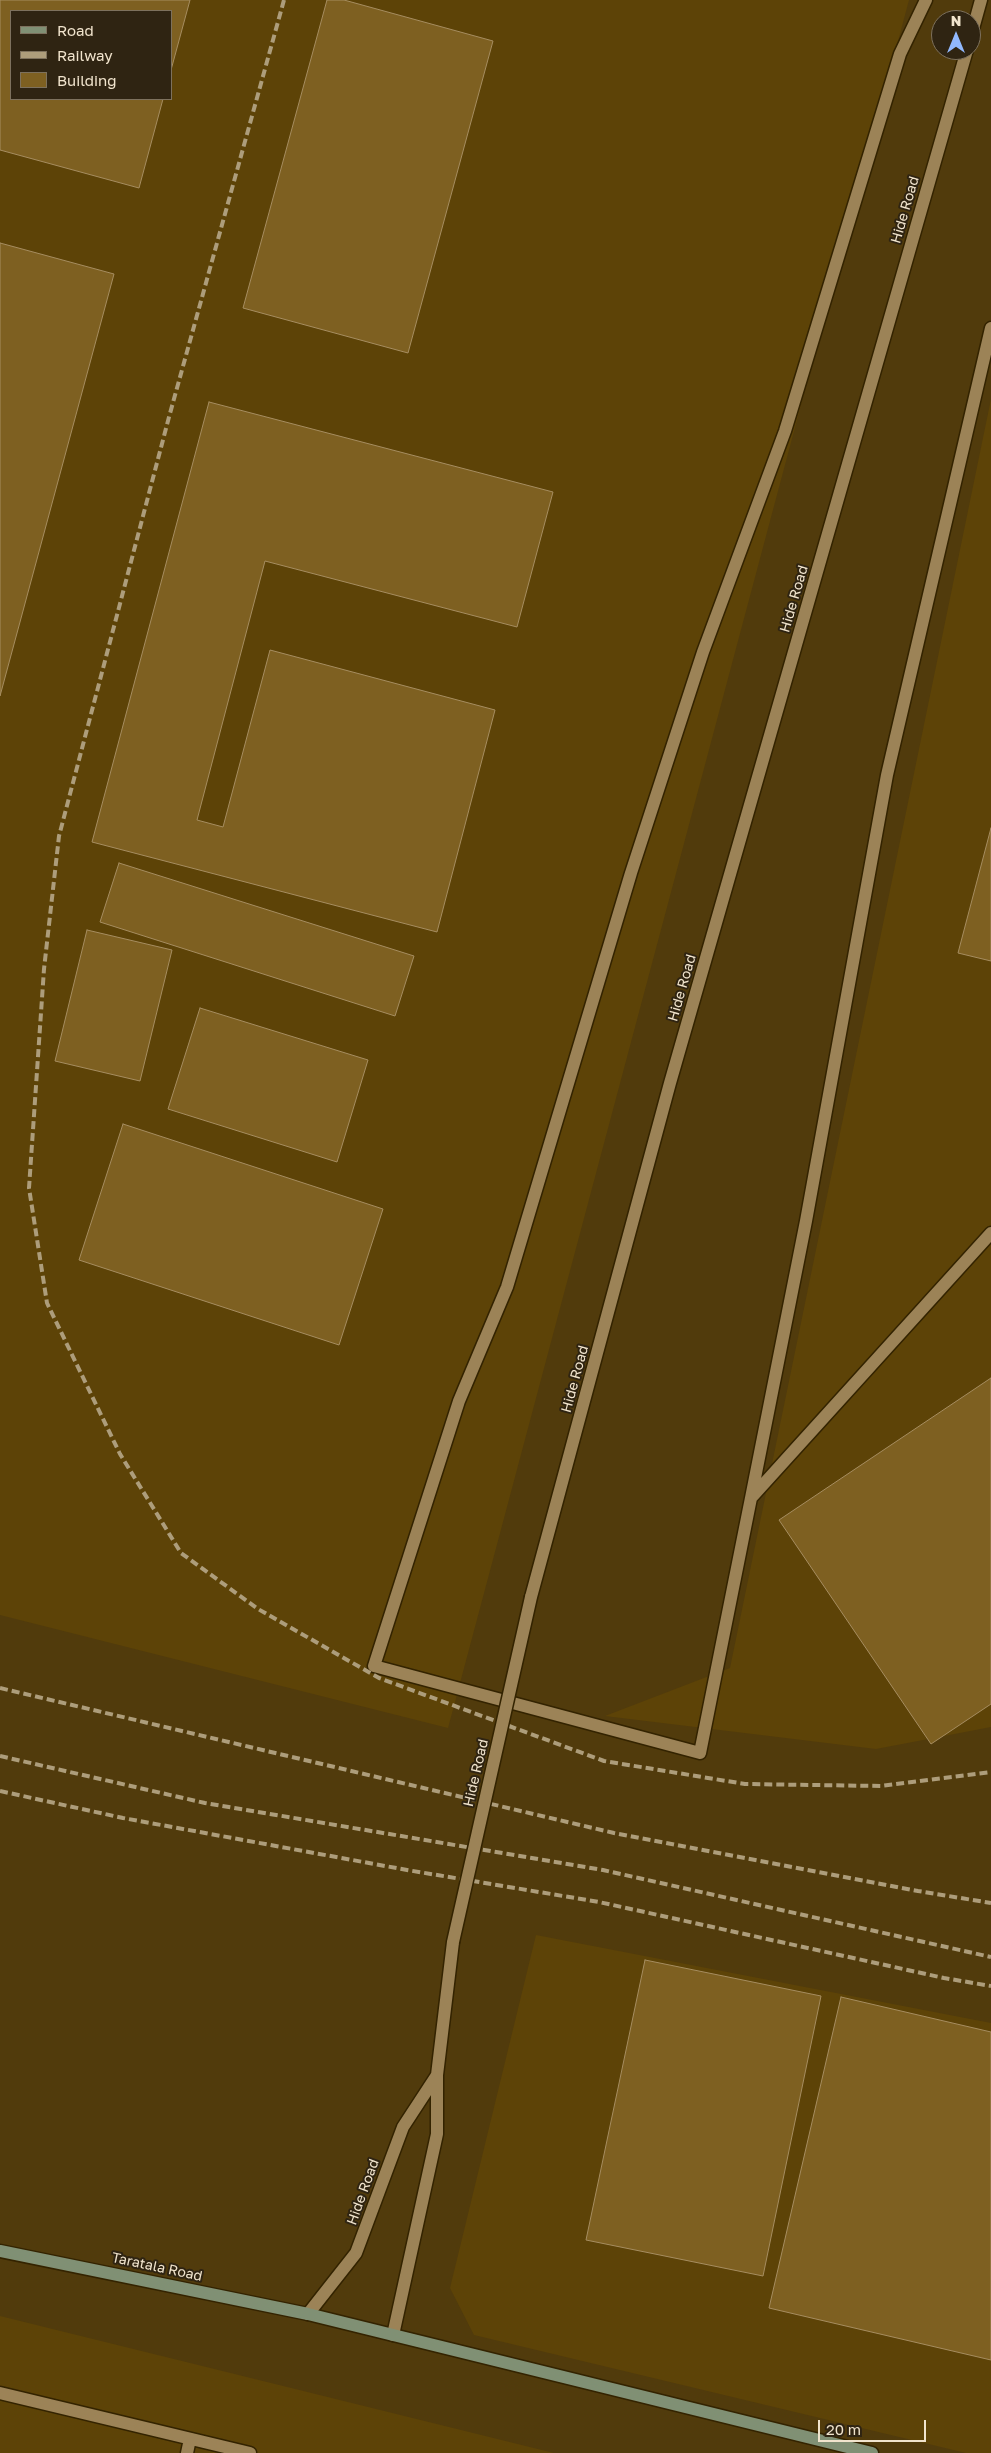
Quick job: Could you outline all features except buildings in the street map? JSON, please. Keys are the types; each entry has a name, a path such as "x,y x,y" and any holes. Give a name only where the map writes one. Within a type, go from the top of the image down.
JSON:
{"main road":[{"name":"Taratala Road","path":"0,2250 308,2314 872,2453"}],"street":[{"path":"926,0 900,54 785,431 703,652 631,873 506,1287 459,1401 374,1666 700,1754 806,1221 887,775 991,328"},
{"name":"Hide Road","path":"393,2335 437,2134 436,2074 453,1942 531,1597 670,1083 964,60"},
{"path":"752,1498 991,1233"},
{"name":"Hide Road","path":"308,2314 356,2253 403,2127 436,2074"},
{"path":"0,2393 250,2453"},
{"path":"187,2453 190,2439"}],"shaded area":[{"path":"0,0 909,0 448,1728 0,1615"},
{"path":"991,399 991,1727 876,1749 605,1716 730,1668"},
{"path":"536,1935 991,2023 991,2453 966,2453 474,2335 450,2288"},
{"path":"0,2316 554,2453 0,2453"}],"railway":[{"path":"284,0 169,417 59,836 44,969 29,1188 47,1303 120,1454 181,1553 258,1609 379,1678 604,1761 745,1784 881,1786 991,1772"},
{"path":"0,1688 614,1833 918,1891 991,1903"},
{"path":"0,1756 205,1803 603,1870 991,1957"},
{"path":"0,1791 123,1818 407,1870 599,1902 944,1978 991,1986"}]}
